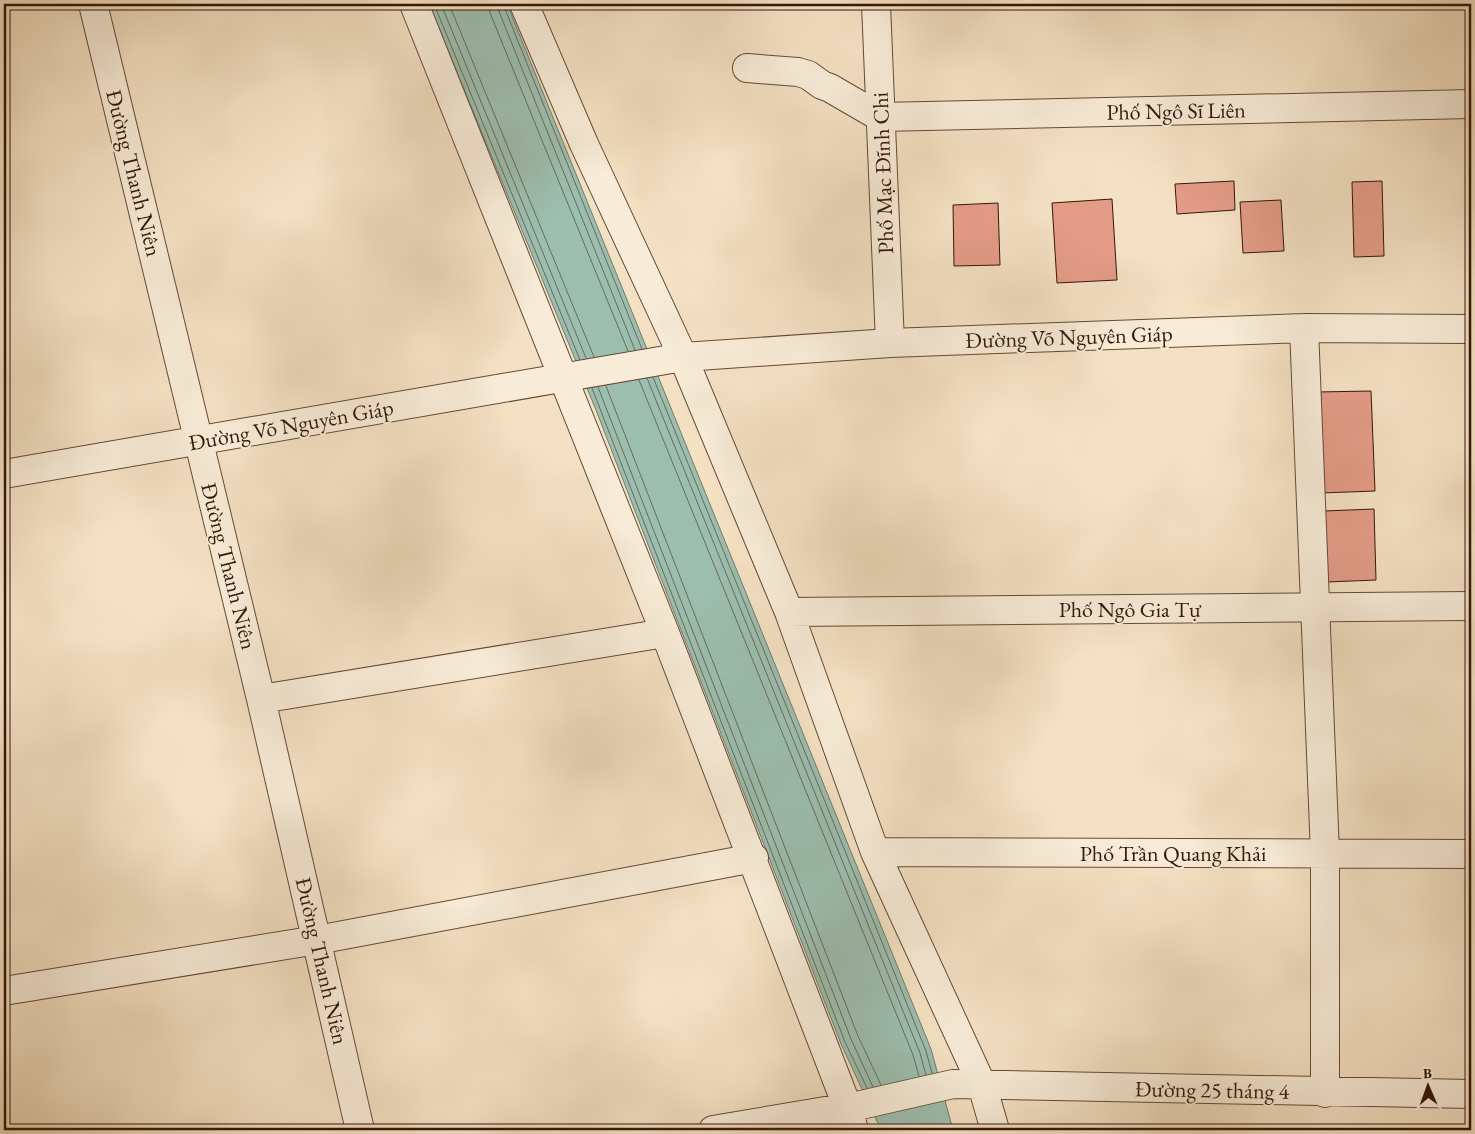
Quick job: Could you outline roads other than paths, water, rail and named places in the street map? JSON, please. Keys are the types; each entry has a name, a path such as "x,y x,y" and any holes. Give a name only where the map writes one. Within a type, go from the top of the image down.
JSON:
{"street":[{"name":"Đường Thanh Niên","path":"94,4 262,699 360,1130"},
{"path":"414,4 572,378 666,633 854,1114 713,1130"},
{"path":"524,4 675,358 789,612 875,852 982,1085 996,1130"},
{"name":"Phố Mạc Đĩnh Chi","path":"876,4 890,343"},
{"path":"747,68 808,75 822,85 880,117"},
{"name":"Phố Ngô Sĩ Liên","path":"880,117 1471,104"},
{"name":"Đường Võ Nguyên Giáp","path":"4,474 572,378 675,358 890,343 1304,328 1471,329"},
{"path":"1304,328 1325,854 1325,1093"},
{"name":"Phố Ngô Gia Tự","path":"789,612 1471,606"},
{"path":"262,699 666,633"},
{"name":"Phố Trần Quang Khải","path":"875,852 1471,854"},
{"path":"4,991 317,940 754,858"},
{"name":"Đường 25 tháng 4","path":"854,1114 953,1084 1325,1093 1471,1094"}],"water":[{"path":"429,4 507,4 931,1049 953,1130 881,1130 841,1044 596,410"}]}
